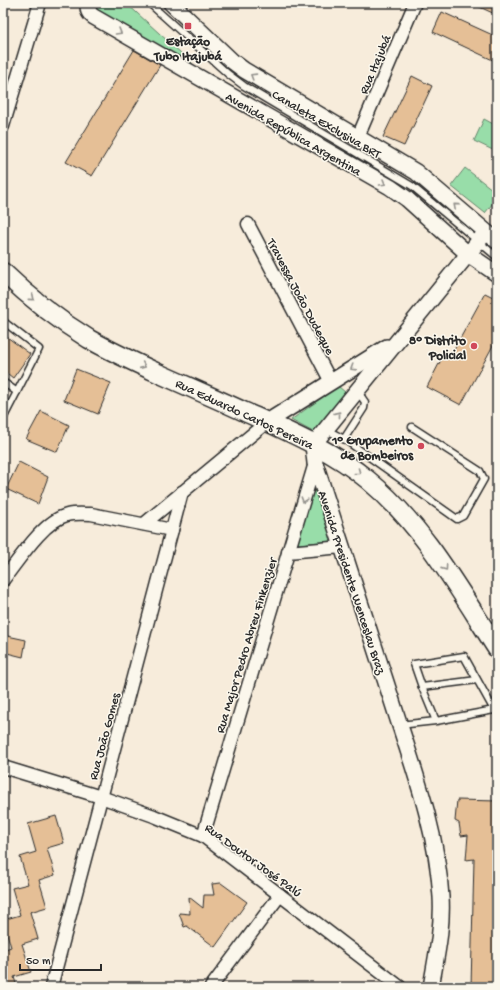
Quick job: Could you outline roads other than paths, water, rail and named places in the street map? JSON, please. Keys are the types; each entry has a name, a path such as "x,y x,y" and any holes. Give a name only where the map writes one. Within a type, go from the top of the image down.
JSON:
{"main road":[{"name":"Rua Eduardo Carlos Pereira","path":"4,275 48,311 90,339 128,359 267,422 313,445 338,459 367,479 401,511 437,558 497,649"}],"street":[{"path":"3,126 40,3"},
{"name":"Avenida República Argentina","path":"88,3 89,14 399,193 468,254 497,274"},
{"path":"171,3 232,61 244,70 416,172 487,238 468,254 313,445"},
{"name":"Rua Itajubá","path":"358,137 412,4"},
{"name":"Travessa João Dudeque","path":"248,224 331,382"},
{"path":"144,524 267,422 398,340"},
{"name":"Avenida Presidente Wenceslau Braz","path":"313,445 315,463 400,725 429,819 434,841 442,900 431,987"},
{"name":"Rua Major Pedro Abreu Finkenzier","path":"203,836 315,463"},
{"name":"Rua João Gomes","path":"51,987 182,492"},
{"path":"3,580 46,527 56,519 67,515 79,513 91,514 172,530"},
{"path":"288,552 342,547"},
{"name":"Rua Doutor José Palú","path":"3,767 101,797 203,836 396,986"},
{"path":"211,987 280,895"}],"lane":[{"name":"Canaleta Exclusiva BRT","path":"149,3 244,86 419,191 487,238 497,257"},
{"path":"3,321 39,349 3,419"},
{"path":"3,382 18,392"},
{"path":"344,439 364,408 365,402 357,390"},
{"path":"325,429 344,439 457,519 463,516 484,479 480,471 412,428"},
{"path":"400,725 436,721 494,710 464,656 414,664 436,721"},
{"path":"422,687 477,680"}],"place":[{"name":"Estação Tubo Itajubá","path":"188,26"},
{"name":"8° Distrito Policial","path":"474,346"},
{"name":"1° Grupamento de Bombeiros","path":"421,446"}]}
